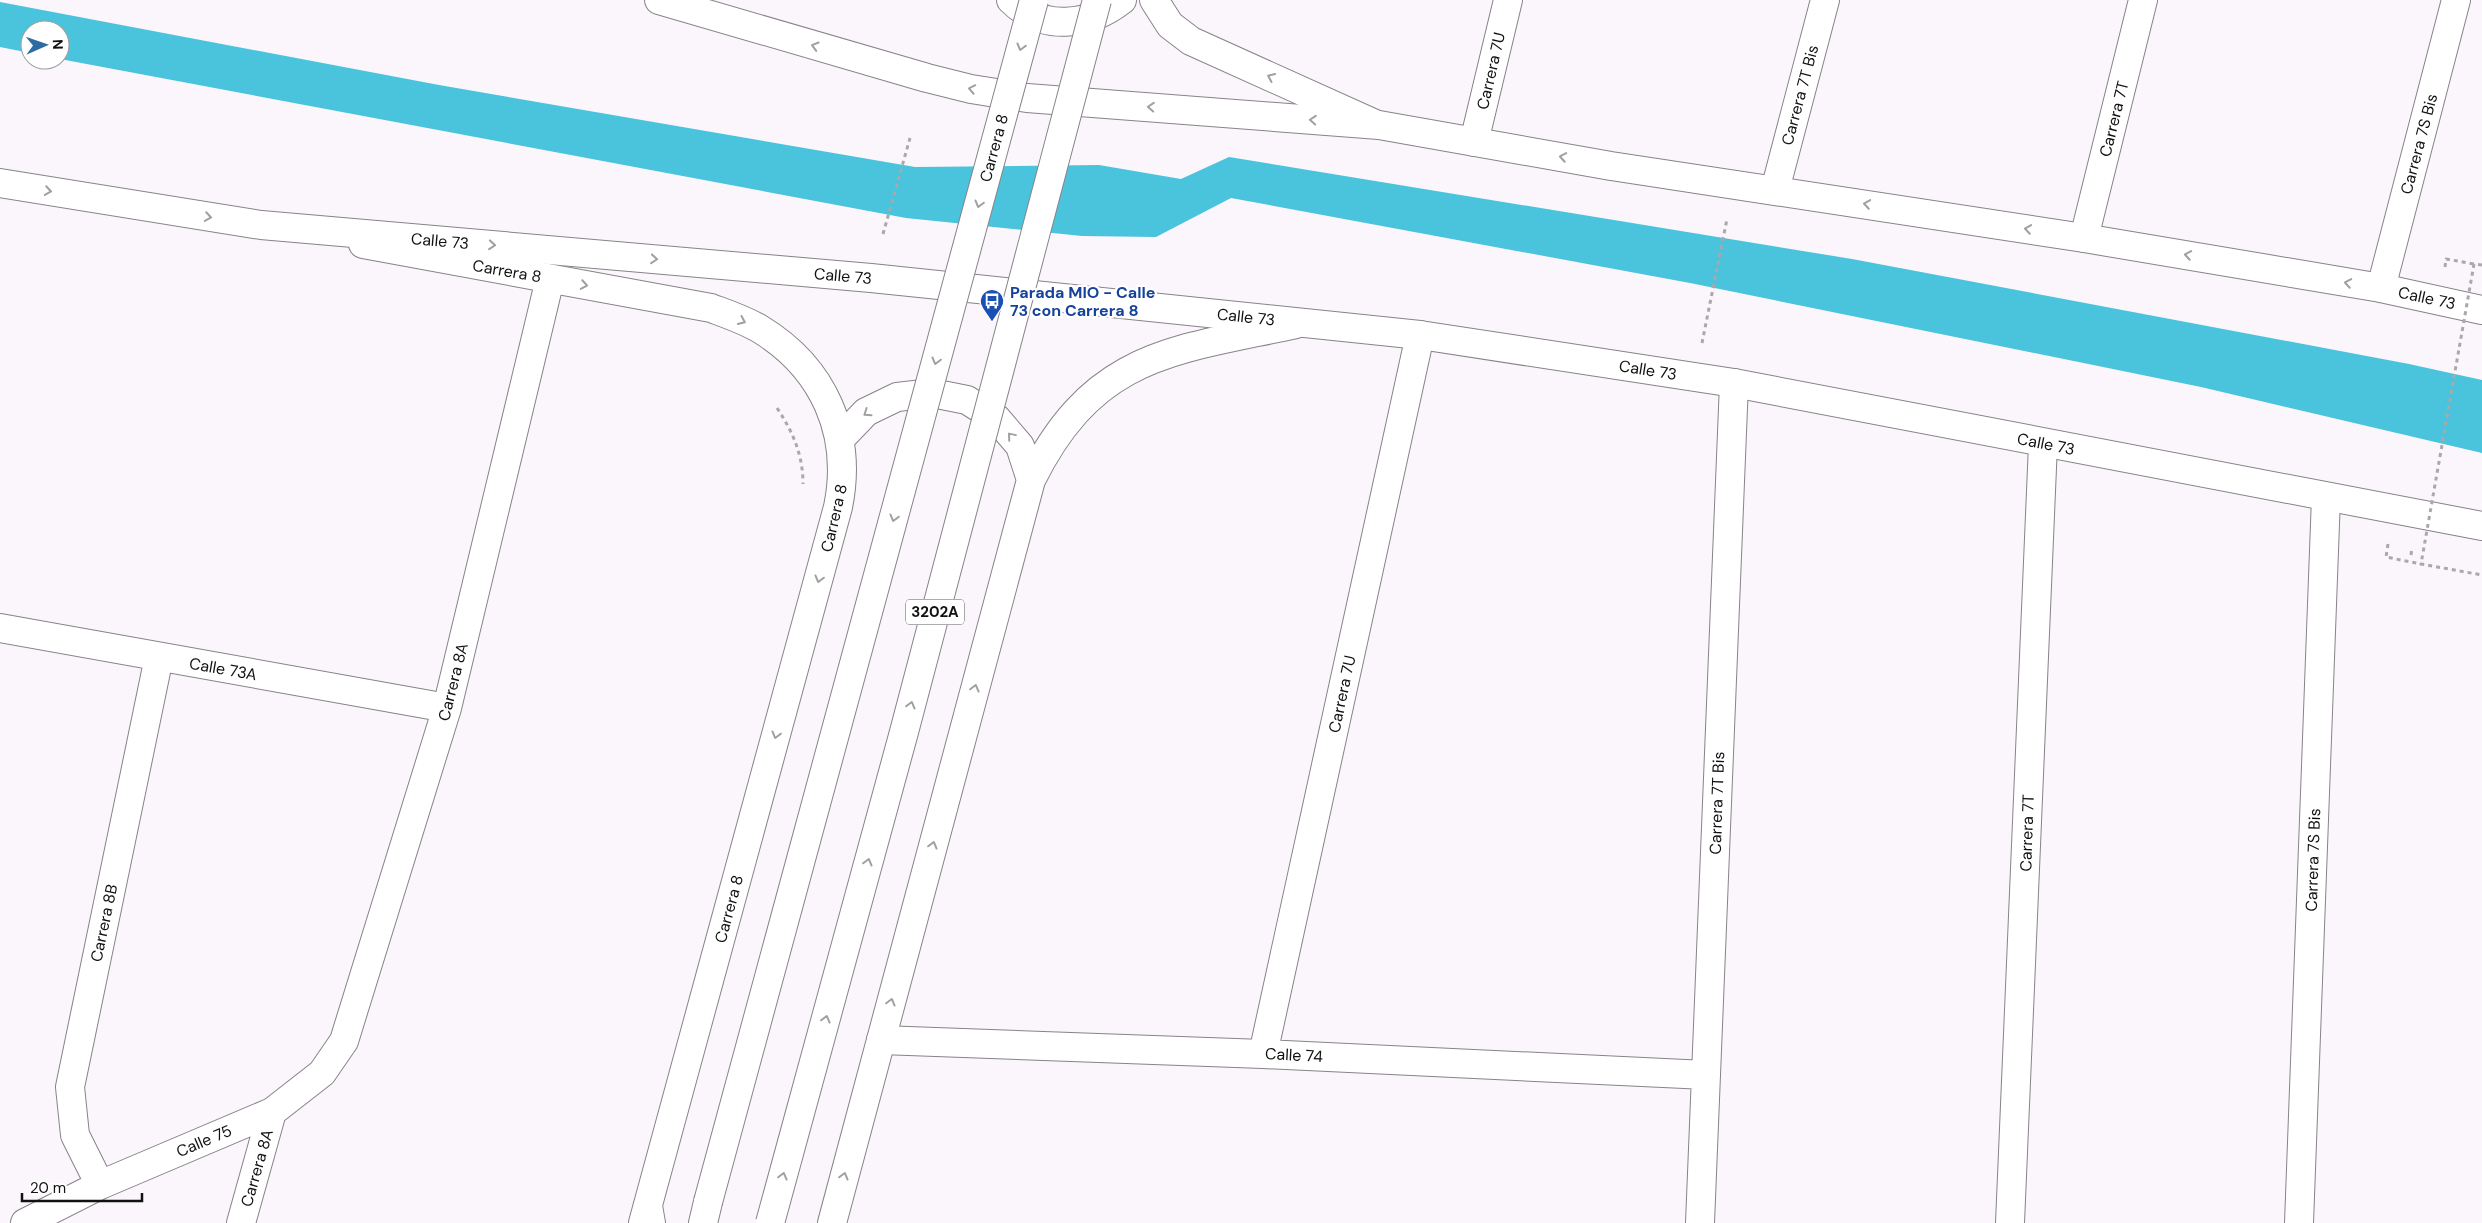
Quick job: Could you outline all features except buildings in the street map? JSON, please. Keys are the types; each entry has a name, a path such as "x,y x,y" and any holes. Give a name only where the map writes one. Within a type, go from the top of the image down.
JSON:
{"street":[{"name":"Calle 73","path":"659,0 971,89 1027,98 1379,125 1611,166 2084,238 2381,288 2482,310"},
{"path":"1011,0 1037,17 1059,22 1082,21 1103,14 1122,0"},
{"name":"Carrera 8","path":"706,1213 1034,0"},
{"name":"3202A","path":"770,1223 906,722 1097,0"},
{"path":"1154,0 1170,25 1191,41 1379,125"},
{"name":"Carrera 7U","path":"1474,142 1508,0"},
{"name":"Carrera 7T Bis","path":"1775,190 1825,0"},
{"name":"Carrera 7T","path":"2084,238 2143,0"},
{"name":"Carrera 7S Bis","path":"2381,288 2456,0"},
{"name":"Calle 73","path":"0,183 261,225 871,278 1420,335 1734,384 2482,526"},
{"name":"Carrera 8","path":"261,225 711,308 760,329 780,344 812,378 826,400 841,438 843,484 838,506 647,1217"},
{"name":"Carrera 8A","path":"322,1073 344,1041 447,708 550,278"},
{"path":"832,1223 1031,480 1059,431 1076,410 1097,390 1133,366 1173,350 1300,323"},
{"name":"Carrera 7U","path":"1263,1054 1420,335"},
{"name":"Carrera 7T Bis","path":"1700,1223 1734,384"},
{"path":"841,438 866,412 897,397 932,393 967,400 997,419 1020,446 1031,480"},
{"name":"Carrera 7T","path":"2010,1223 2043,444"},
{"name":"Carrera 7S Bis","path":"2299,1223 2326,497"},
{"name":"Calle 73A","path":"0,628 447,708"},
{"name":"Carrera 8B","path":"100,1185 75,1135 70,1087 159,657"},
{"name":"Calle 74","path":"881,1040 1263,1054 1706,1075"},
{"name":"Calle 75","path":"25,1223 100,1185 272,1112 322,1073"},
{"name":"Carrera 8A","path":"241,1223 272,1112"}],"path":[{"path":"883,234 910,138"},
{"path":"1707,318 1728,214"},
{"path":"2444,272 2446,259 2482,266"},
{"path":"2474,264 2422,564 2482,575"}],"water":[{"path":"0,2 439,85 915,167 1099,165 1181,179 1229,157 1852,259 2409,364 2482,380 2482,453 2201,387 1690,283 1231,198 1156,237 1082,236 906,218 70,61 70,20 20,20 20,51 0,47"}],"place":[{"name":"Parada MIO - Calle 73 con Carrera 8","path":"992,322"}]}
